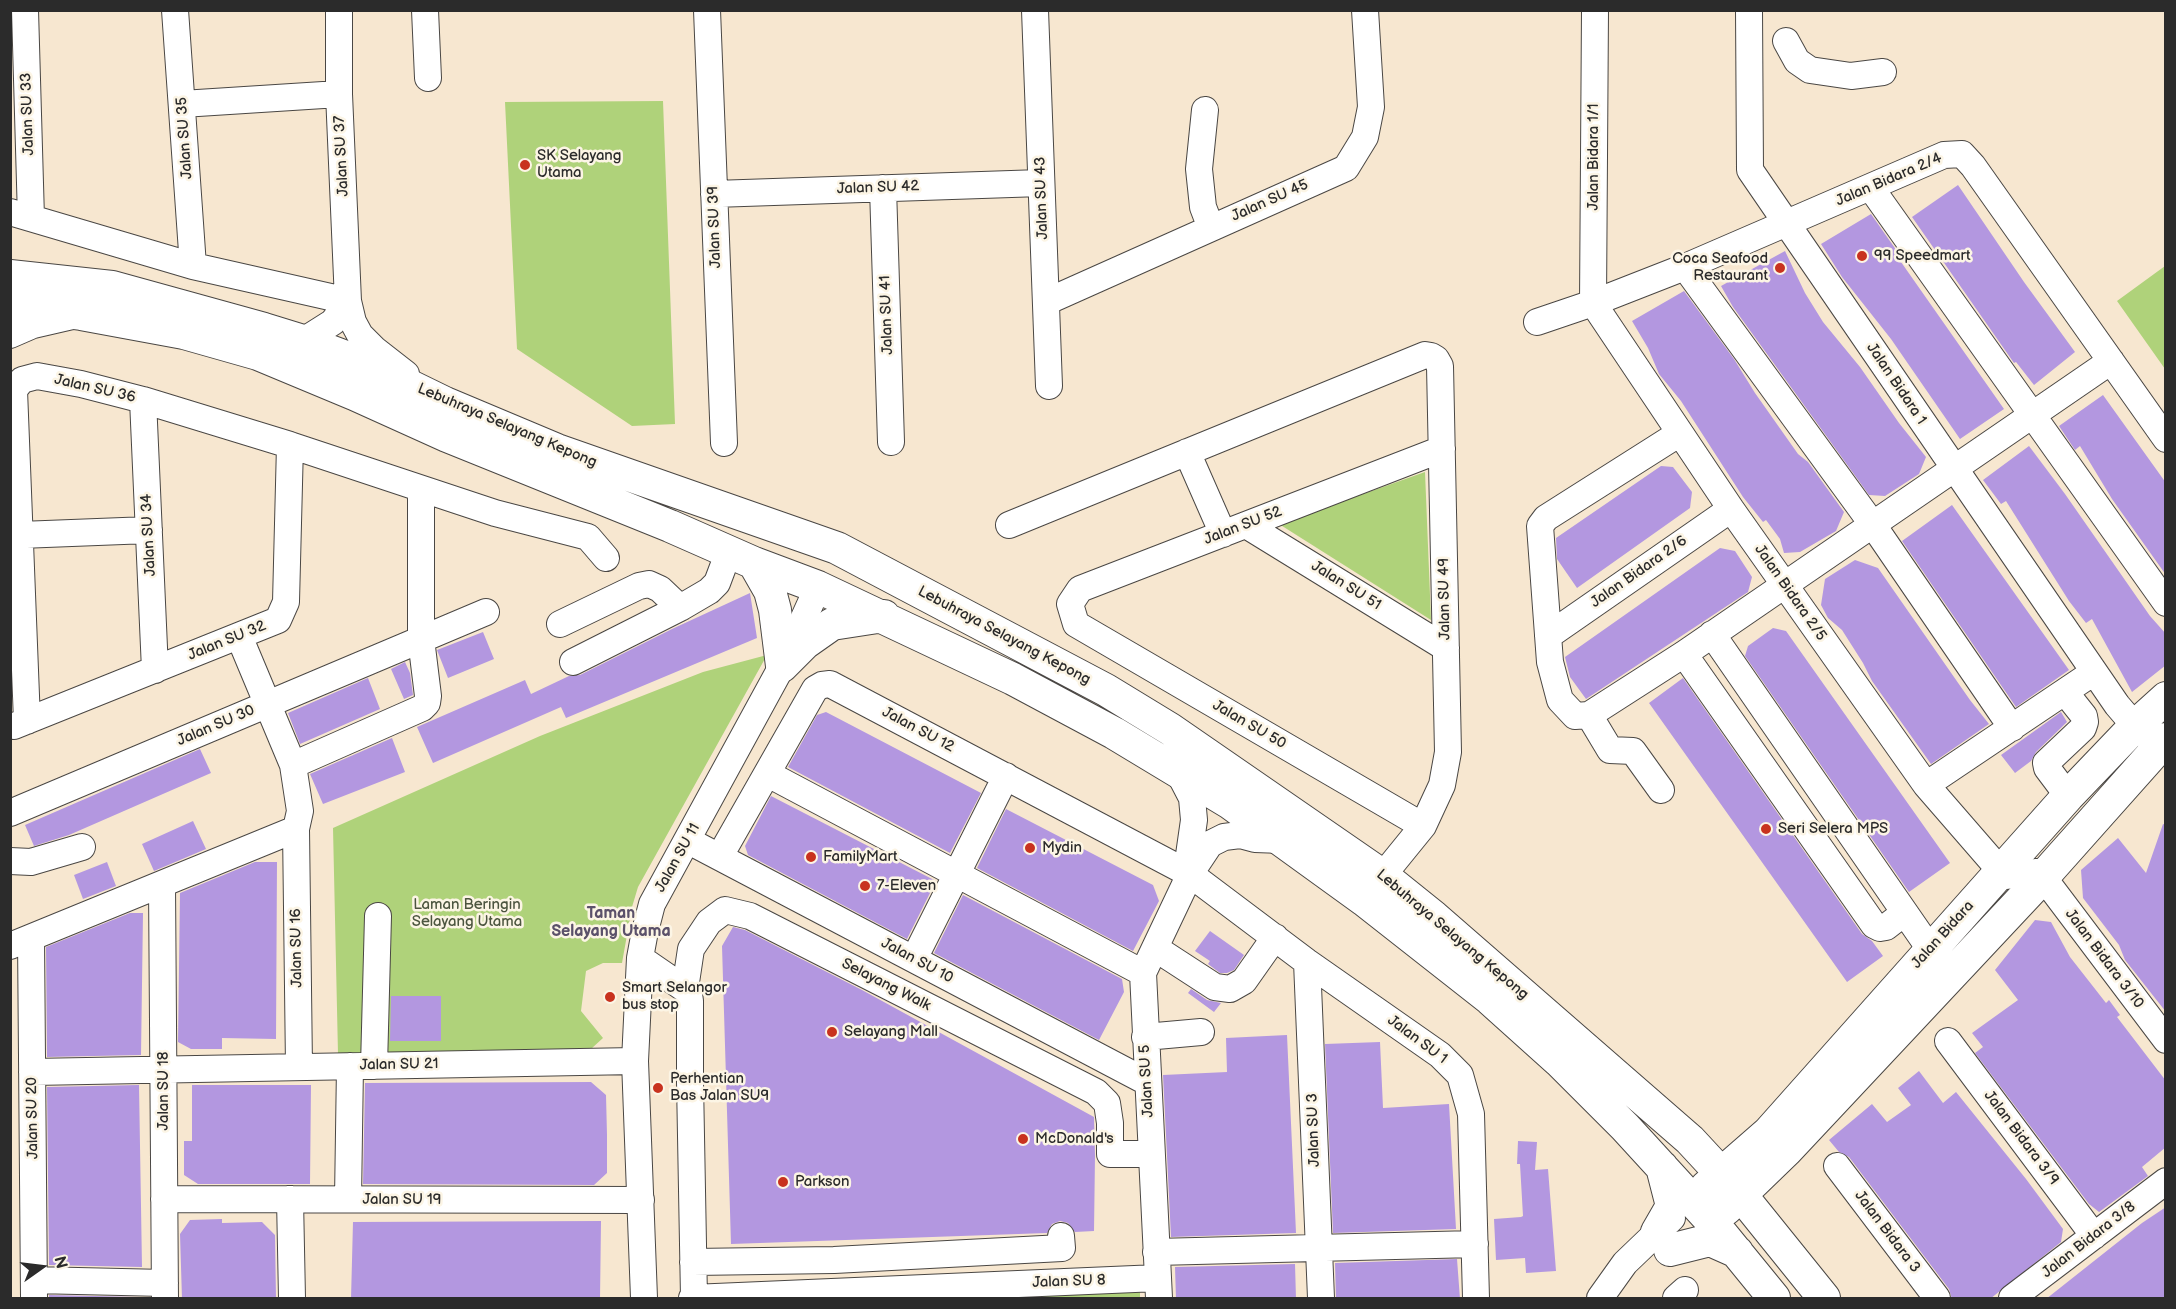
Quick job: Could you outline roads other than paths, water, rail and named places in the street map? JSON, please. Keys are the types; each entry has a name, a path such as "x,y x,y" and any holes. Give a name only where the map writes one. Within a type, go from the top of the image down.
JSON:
{"main road":[{"name":"Lebuhraya Selayang Kepong","path":"10,276 112,287 303,341 367,365 445,403 557,450 837,548 1106,690 1161,724 1373,888 1559,1061 1702,1210 1774,1299"},
{"name":"Lebuhraya Selayang Kepong","path":"10,305 81,314 184,333 258,354 447,436 884,616 1013,679 1114,733 1230,803 1282,840 1434,917 1690,1140 1732,1184 1824,1299"},
{"path":"590,461 690,509 798,556 811,568 818,587 835,582 856,582 917,599 936,600"},
{"path":"741,557 770,591 782,666"},
{"path":"782,666 805,643 832,624 884,616"},
{"name":"Jalan Bidara","path":"1702,1210 1778,1141 2043,877 2156,740 2166,698"},
{"name":"Jalan Bidara","path":"1778,1141 1930,950 2068,796 2156,740"},
{"path":"1690,1140 1726,1146 1778,1141 1768,1192 1779,1241"},
{"path":"1661,1166 1672,1206 1663,1241 1710,1240 1737,1252"}],"street":[{"name":"Jalan SU 33","path":"21,215 25,10"},
{"name":"Jalan SU 35","path":"175,10 193,266"},
{"name":"Jalan SU 37","path":"339,10 339,94 348,301 353,322 360,335 374,349 445,403"},
{"path":"425,10 428,78"},
{"name":"Jalan SU 39","path":"706,10 724,443"},
{"name":"Jalan SU 43","path":"1035,10 1048,386"},
{"name":"Jalan SU 45","path":"1046,302 1346,168 1365,137 1371,107 1365,10"},
{"name":"Jalan Bidara 1/1","path":"1593,303 1594,10"},
{"name":"Jalan Bidara 1","path":"1749,10 1750,170 2116,705 2156,740"},
{"path":"1749,46 1793,40 1797,62 1810,70 1851,76 1883,72"},
{"path":"182,104 339,94"},
{"path":"1205,110 1199,169 1203,207 1211,228"},
{"name":"Jalan Bidara 2/4","path":"1537,321 1593,303 1685,267 1944,155 1962,154 1973,165 2166,439"},
{"name":"Jalan SU 42","path":"714,194 1041,183"},
{"name":"Jalan SU 41","path":"883,188 891,442"},
{"path":"1871,188 2166,603"},
{"path":"21,215 193,266 348,301 333,322 303,341"},
{"path":"1685,267 1873,525 2012,728"},
{"name":"Jalan Bidara 2/5","path":"1593,303 1731,509 1926,785 2000,872"},
{"path":"10,335 33,325 81,314"},
{"name":"Jalan SU 49","path":"1187,452 1425,355 1436,359 1440,366 1448,752 1442,785 1423,826 1373,888"},
{"path":"1680,433 1546,518 1540,526 1550,662 1560,700 1575,716 1589,715 1684,654 2111,361"},
{"name":"Jalan SU 36","path":"19,724 20,535 14,390 22,380 37,376 81,384 143,400 290,445 420,490 495,513 588,537 606,558"},
{"name":"Jalan SU 34","path":"143,400 155,670"},
{"name":"Jalan SU 32","path":"19,724 278,620 286,602 290,445"},
{"name":"Jalan SU 52","path":"1076,624 1070,604 1080,589 1442,449"},
{"path":"1009,525 1187,452 1235,529"},
{"path":"293,765 427,704 421,639 420,490"},
{"name":"Jalan Bidara 2/6","path":"1548,636 1731,509"},
{"name":"Jalan SU 51","path":"1235,529 1446,648"},
{"path":"20,535 149,530"},
{"path":"573,662 701,597 741,557"},
{"path":"560,624 639,586 649,584 660,589 680,608"},
{"name":"Jalan SU 11","path":"644,1299 635,1061 640,958 652,904 782,666 818,587"},
{"name":"Jalan SU 30","path":"10,813 486,612"},
{"name":"Jalan SU 50","path":"1076,624 1423,826"},
{"path":"1712,634 1930,950"},
{"name":"Jalan SU 16","path":"239,636 293,765 300,811 296,829 299,1067"},
{"path":"1684,654 1874,925 1880,928 1886,927 1904,913"},
{"path":"1926,785 2094,672"},
{"name":"Jalan SU 12","path":"720,856 815,690 822,685 830,684 1190,874"},
{"path":"2065,692 2084,716 2085,722 2083,728 2046,763 2047,768 2068,796"},
{"path":"1589,715 1610,750 1633,751 1660,790"},
{"name":"Jalan SU 5","path":"1178,771 1192,798 1194,820 1189,855 1190,874"},
{"path":"768,774 1143,973"},
{"path":"914,959 1006,776"},
{"path":"21,942 296,829"},
{"name":"Jalan SU 5","path":"1158,1288 1143,973 1190,874 1210,844 1224,837 1240,835 1255,839 1282,840"},
{"name":"Jalan SU 10","path":"687,840 1147,1082"},
{"path":"10,861 31,862 82,847"},
{"path":"2000,872 2005,876 2013,876 2037,872 2043,877"},
{"name":"Jalan SU 1","path":"1190,874 1307,962 1440,1055 1460,1075 1471,1114 1476,1299"},
{"name":"Jalan Bidara 3/10","path":"2043,877 2166,1040"},
{"name":"Jalan SU 18","path":"162,884 165,1291"},
{"name":"Selayang Walk","path":"685,989 691,949 710,922 725,910 750,915 1096,1092 1107,1103 1110,1123 1110,1154 1151,1154"},
{"path":"348,1199 378,916"},
{"path":"1155,948 1215,987 1230,989 1244,981 1275,938"},
{"name":"Jalan SU 20","path":"21,942 32,1072 34,1289"},
{"path":"640,958 689,994 701,1262 693,1298"},
{"name":"Jalan SU 3","path":"1307,962 1321,1299"},
{"path":"1145,1037 1201,1032"},
{"name":"Jalan Bidara 3/9","path":"1948,1041 2094,1236"},
{"name":"Jalan SU 21","path":"32,1072 635,1061"},
{"name":"Jalan Bidara 3","path":"1837,1166 1938,1299"},
{"name":"Jalan Bidara 3/8","path":"2012,1299 2166,1180"},
{"name":"Jalan SU 19","path":"164,1199 641,1200"},
{"path":"290,1199 292,1299"},
{"path":"1663,1241 1702,1210"},
{"path":"701,1262 834,1260 1062,1248 1061,1236"},
{"path":"1156,1252 1475,1244"},
{"name":"Jalan SU 8","path":"693,1298 1158,1288"},
{"path":"34,1289 165,1291"}],"place":[{"name":"SK Selayang Utama","path":"525,165"},
{"name":"99 Speedmart","path":"1862,256"},
{"name":"Coca Seafood Restaurant","path":"1780,268"},
{"name":"Seri Selera MPS","path":"1766,829"},
{"name":"Mydin","path":"1030,848"},
{"name":"FamilyMart","path":"811,857"},
{"name":"7-Eleven","path":"865,886"},
{"name":"Smart Selangor bus stop","path":"610,997"},
{"name":"Selayang Mall","path":"832,1032"},
{"name":"Perhentian Bas Jalan SU9","path":"658,1088"},
{"name":"McDonald's","path":"1023,1139"},
{"name":"Parkson","path":"783,1182"}],"district":[{"name":"Taman Selayang Utama","path":"611,923"}],"park label":[{"name":"Laman Beringin Selayang Utama","path":"467,914"}]}
